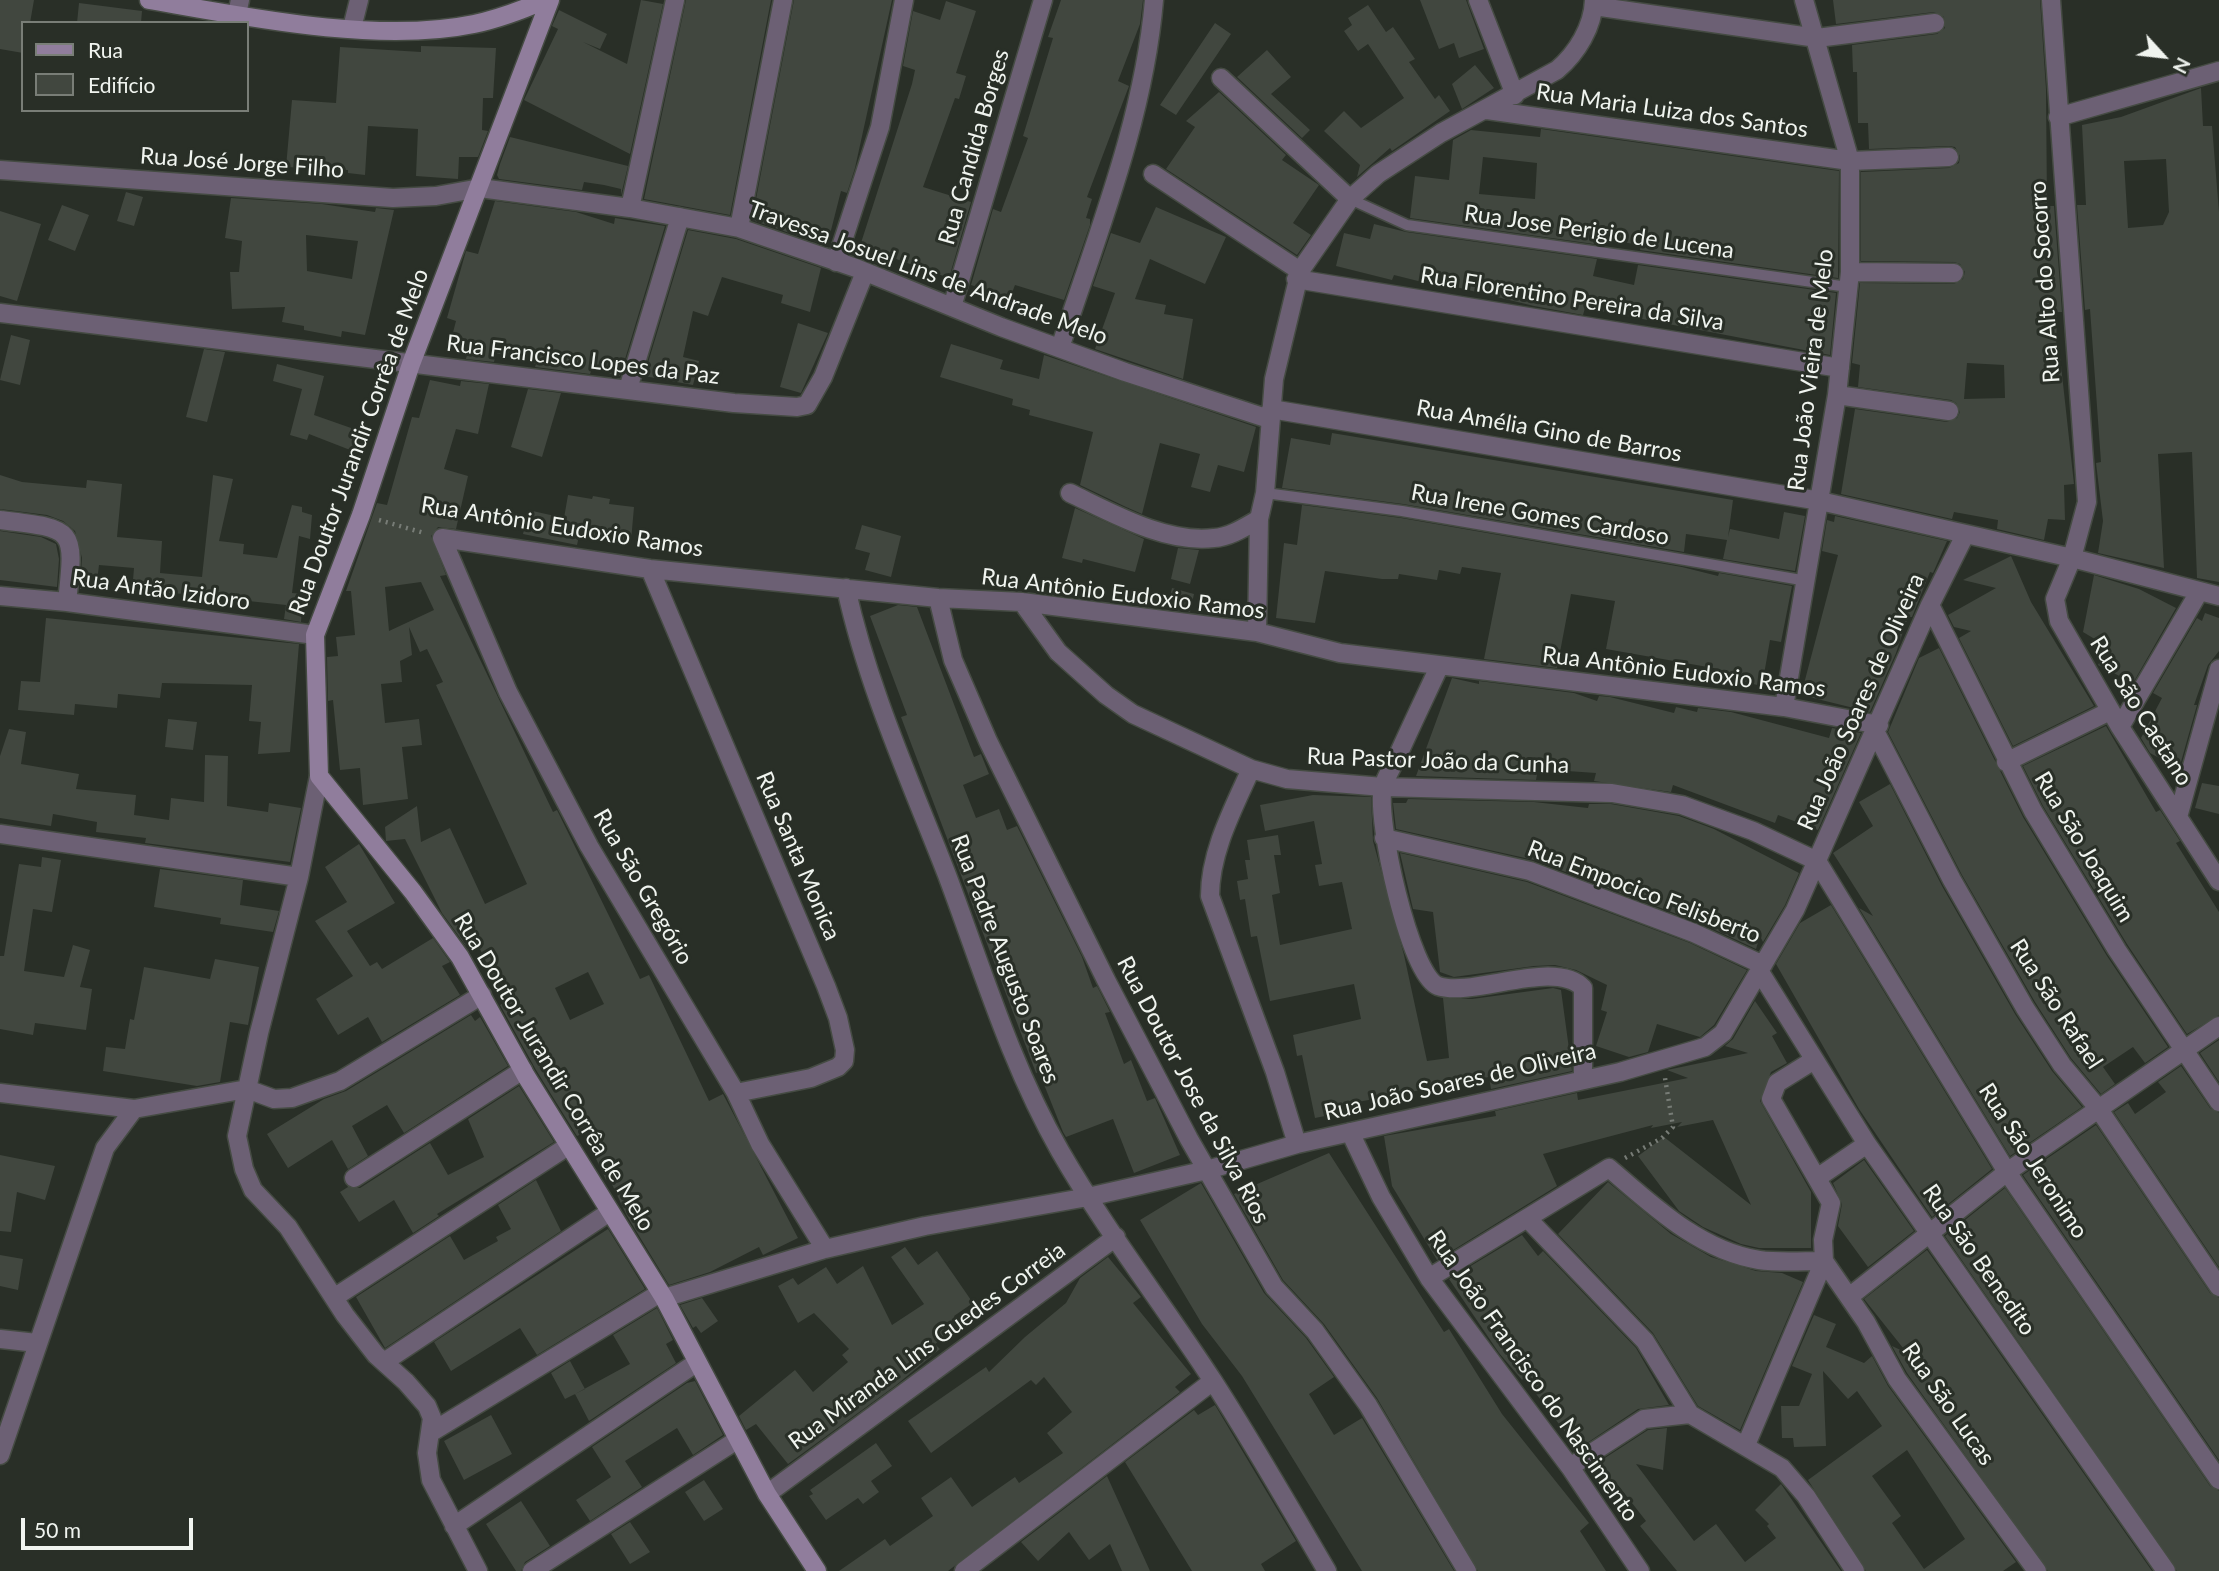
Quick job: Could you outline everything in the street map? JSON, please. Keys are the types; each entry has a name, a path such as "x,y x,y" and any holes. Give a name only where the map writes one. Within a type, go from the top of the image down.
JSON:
{"street":[{"path":"149,0 239,7 352,28 403,31 474,24 547,0"},
{"path":"352,28 359,0"},
{"name":"Rua Doutor Jurandir Corrêa de Melo","path":"547,0 481,188 411,364 361,515 315,635 319,776 439,925 608,1213 662,1296 737,1440 814,1570"},
{"path":"630,208 675,0"},
{"path":"738,228 783,0"},
{"path":"836,262 880,127 904,0"},
{"name":"Rua Candida Borges","path":"952,307 1043,0"},
{"path":"1060,348 1132,122 1150,47 1154,0"},
{"path":"1478,0 1515,95"},
{"name":"Rua João Vieira de Melo","path":"1784,707 1837,395 1849,279 1850,161 1804,0"},
{"name":"Rua Alto do Socorro","path":"2055,2 2057,117 2087,502 2072,558"},
{"path":"1256,632 1259,519 1265,493 1270,414 1278,353 1298,275 1350,199 1399,158 1558,70 1580,45 1594,3 1816,38 1935,23"},
{"path":"2057,117 2219,71 2219,78"},
{"path":"1221,78 1350,199"},
{"name":"Rua Maria Luiza dos Santos","path":"1487,110 1850,161 1949,157"},
{"name":"Rua José Jorge Filho","path":"0,170 393,198 436,196 481,188"},
{"path":"1153,174 1298,275"},
{"name":"Travessa Josuel Lins de Andrade Melo","path":"481,188 630,208 738,228 865,272 1060,348 1270,414"},
{"path":"628,390 680,217"},
{"name":"Rua Francisco Lopes da Paz","path":"0,313 782,408 807,405 823,377 865,272"},
{"path":"1849,279 1954,273"},
{"name":"Rua Florentino Pereira da Silva","path":"1298,275 1840,368"},
{"path":"1837,395 1949,411"},
{"name":"Rua Amélia Gino de Barros","path":"1270,414 1820,501 2072,558 2219,596"},
{"path":"1070,493 1113,514 1179,536 1214,538 1229,535 1259,519"},
{"path":"0,520 54,530 70,541 72,550 67,602"},
{"name":"Rua João Soares de Oliveira","path":"430,1433 662,1296 825,1249 925,1226 1088,1197 1208,1170 1297,1144 1583,1079 1705,1048 1714,1042 1795,910 1878,729 1930,604 1965,535"},
{"name":"Rua Antônio Eudoxio Ramos","path":"442,538 650,569 938,598 1022,602 1256,632 1340,653 1784,707 1878,729"},
{"name":"Rua São Gregório","path":"442,538 508,692 557,788 736,1093 760,1144 825,1249"},
{"name":"Rua São Caetano","path":"2072,558 2055,598 2059,621 2110,711 2219,881"},
{"name":"Rua Santa Monica","path":"650,569 826,986 845,1050 844,1061 827,1072 736,1093"},
{"name":"Rua Padre Augusto Soares","path":"846,588 858,645 874,690 968,931 1004,1035 1033,1100 1088,1197 1213,1381 1327,1571"},
{"path":"2120,727 2199,592"},
{"name":"Rua Antão Izidoro","path":"0,596 67,602 315,635"},
{"name":"Rua Doutor Jose da Silva Rios","path":"938,598 953,660 983,732 1122,1012 1274,1287 1315,1331 1368,1405 1467,1571"},
{"name":"Rua Pastor João da Cunha","path":"1022,602 1058,652 1106,695 1133,714 1251,769 1287,779 1383,787 1612,793 1650,798 1682,805 1753,831 1817,861"},
{"name":"Rua São Joaquim","path":"1930,604 2006,762 2064,864 2219,1102"},
{"path":"1439,667 1383,787 1381,810 1384,838 1398,899 1429,981 1443,987 1564,977 1577,982 1583,988 1583,1079"},
{"path":"2178,817 2219,669"},
{"path":"2006,762 2110,711"},
{"name":"Rua São Rafael","path":"1878,729 1952,880 2025,1008 2062,1065 2098,1108 2219,1287"},
{"path":"1251,769 1224,832 1210,879 1210,896 1275,1072 1297,1144"},
{"path":"319,776 299,877 237,1136 244,1169 254,1190 288,1227 351,1324 426,1406 432,1418 427,1452 431,1480 478,1571"},
{"path":"0,834 299,877"},
{"name":"Rua Empocico Felisberto","path":"1384,838 1530,871 1694,933 1761,969"},
{"name":"Rua São Jeronimo","path":"1817,861 2007,1172 2219,1480"},
{"name":"Rua São Benedito","path":"1761,969 1867,1144 2166,1571"},
{"path":"0,1093 134,1109 247,1089 274,1098 292,1098 340,1081 482,995"},
{"path":"1849,1297 2007,1172 2219,1026"},
{"path":"1746,1445 1824,1261 1823,1240 1832,1212 1831,1203 1771,1099 1777,1083 1814,1060"},
{"path":"354,1178 523,1070"},
{"path":"0,1455 105,1148 134,1109"},
{"name":"Rua João Francisco do Nascimento","path":"1350,1132 1381,1197 1429,1278 1570,1467 1640,1571"},
{"path":"1817,1178 1867,1144"},
{"path":"335,1297 568,1146"},
{"path":"1429,1278 1609,1168 1675,1223 1735,1254 1760,1260 1824,1261"},
{"path":"384,1362 608,1213"},
{"path":"1527,1218 1645,1340 1690,1414 1782,1468 1806,1496 1856,1571"},
{"name":"Rua Miranda Lins Guedes Correia","path":"767,1494 1116,1237"},
{"name":"Rua São Lucas","path":"1824,1261 1849,1297 1897,1379 2037,1571"},
{"path":"0,1339 37,1343"},
{"path":"454,1526 696,1363"},
{"path":"964,1571 1213,1381"},
{"path":"1570,1467 1644,1419 1690,1414"},
{"path":"532,1571 737,1440"}],"lane":[{"name":"Rua Jose Perigio de Lucena","path":"1350,199 1407,225 1849,279"},
{"name":"Rua Irene Gomes Cardoso","path":"1265,493 1402,511 1807,581"}],"path":[{"name":"Rua Antônio Eudoxio Ramos","path":"361,515 442,538"},
{"path":"1609,1168 1662,1138 1673,1127 1663,1060"}],"building":[{"path":"0,0 34,0 30,21 21,21 21,53 0,49"},
{"path":"641,0 663,4 630,154 524,100 558,29 552,26 559,10 607,34 600,49 583,42 627,64"},
{"path":"686,0 771,0 730,215 644,199"},
{"path":"794,0 892,0 855,168 847,193 841,191 827,246 752,220"},
{"path":"1061,0 1143,0 1140,24 1118,81 1129,86 1087,197 1092,199 1086,218 1090,219 1090,225 1064,300 1015,285 1010,298 971,285 993,209 1001,212 1028,138 1023,136 1053,38 1048,37"},
{"path":"1420,0 1466,0 1484,49 1459,58 1454,43 1439,49"},
{"path":"1833,0 2040,0 2046,89 2047,206 2054,206 2062,312 2057,312 2056,357 2060,356 2074,484 2064,485 2065,520 2048,519 2044,540 1997,529 1998,520 1954,512 1952,519 1841,494 1855,409 1947,422 1957,418 1960,412 1956,403 1951,400 1858,387 1860,365 1852,363 1860,283 1954,284 1963,279 1965,272 1960,264 1954,262 1861,261 1861,172 1949,168 1959,163 1960,156 1955,147 1949,146 1869,149 1868,123 1858,123 1857,72 1853,72 1852,45 1937,34 1945,28 1944,17 1934,12 1836,24","holes":["1967,363 2004,365 2005,398 1964,399"]},
{"path":"946,1 976,11 956,73 966,76 959,99 955,98 923,187 971,202 949,278 860,246 912,84 915,70 903,66 913,11 940,20"},
{"path":"79,3 142,11 141,21 77,21"},
{"path":"1368,5 1386,32 1393,27 1415,59 1409,62 1435,99 1439,95 1450,111 1392,151 1390,148 1357,177 1360,165 1324,131 1344,111 1361,128 1404,98 1368,44 1358,51 1344,31 1352,25 1348,18"},
{"path":"1215,23 1231,34 1176,115 1160,105"},
{"path":"421,46 496,48 493,98 483,98 482,130 488,131 478,157 459,157 458,179 416,176 418,129 368,126 365,175 348,173 348,170 286,167 292,100 336,103 340,47 421,52"},
{"path":"1267,50 1291,77 1271,94 1310,130 1302,138 1237,77"},
{"path":"1475,65 1494,88 1462,109 1452,84"},
{"path":"2201,88 2203,126 2212,126 2219,212 2219,582 2197,578 2192,452 2158,454 2164,568 2098,553 2103,521 2096,463 2101,462 2090,309 2085,310 2077,205 2086,205 2082,125 2121,117","holes":["2166,159 2169,212 2163,225 2128,228 2124,161"]},
{"path":"1219,92 1286,155 1282,160 1319,185 1293,223 1311,235 1297,255 1166,169 1195,127 1186,121"},
{"path":"1541,129 1839,171 1838,278 1640,250 1641,245 1602,239 1601,245 1410,218 1415,176 1449,180 1453,140 1471,130 1540,137","holes":["1483,157 1537,163 1535,199 1479,194"]},
{"path":"510,137 628,166 621,195 621,189 584,182 582,190 499,179 497,175"},
{"path":"126,192 143,197 134,226 117,221"},
{"path":"231,198 322,204 375,212 376,208 394,210 365,335 342,331 341,337 304,330 304,326 282,322 285,307 232,309 230,272 239,272 242,241 225,238","holes":["306,235 358,241 352,279 307,271"]},
{"path":"495,201 576,212 614,224 615,218 665,226 620,376 592,369 590,374 535,367 536,364 496,353 494,362 466,359 469,345 451,340 456,321 447,318 466,251 478,254"},
{"path":"62,205 89,215 75,251 48,240"},
{"path":"1156,207 1226,237 1205,284 1150,259 1135,299 1166,305 1164,314 1193,319 1183,379 1095,349 1115,293 1093,286 1111,233 1140,243"},
{"path":"0,211 41,224 17,301 0,296"},
{"path":"1374,224 1406,232 1597,259 1593,276 1634,285 1638,265 1836,293 1830,355 1585,308 1583,315 1423,279 1422,282 1394,275 1392,280 1336,266 1344,233 1370,239"},
{"path":"688,230 736,239 821,268 810,312 781,303 783,295 722,277 708,316 693,311 683,357 699,361 693,385 644,376"},
{"path":"798,323 828,333 801,393 780,387"},
{"path":"11,335 30,340 20,385 0,380"},
{"path":"951,344 1003,360 1000,369 1039,379 1044,355 1256,427 1244,472 1218,465 1210,492 1191,487 1200,454 1160,443 1142,514 1080,485 1093,432 1029,415 1030,410 1012,405 1013,399 940,377"},
{"path":"204,349 225,352 207,422 186,417"},
{"path":"277,364 324,376 314,415 371,435 363,455 309,434 307,440 290,435 302,389 273,381"},
{"path":"430,380 460,386 461,381 489,384 478,434 456,429 444,469 468,476 456,529 438,527 431,536 446,575 440,576 553,812 557,810 640,979 649,975 709,1101 723,1094 798,1238 763,1255 759,1247 710,1272 669,1285 627,1216 609,1178 606,1180 584,1133 577,1136 536,1070 500,1005 505,1002 480,949 471,953 442,913 405,839 386,841 385,827 417,806 421,842 450,828 485,904 527,884 436,685 443,682 427,649 420,652 409,627 412,655 400,661 402,682 381,684 385,723 419,719 422,745 402,747 408,799 363,805 360,768 340,770 333,700 328,701 327,657 338,656 336,637 355,635 351,591 346,591 377,503 387,505 412,417 419,418","holes":["421,582 434,610 389,631 385,587","588,972 604,1004 570,1020 555,988"]},
{"path":"528,389 561,393 542,457 511,447"},
{"path":"1332,433 1733,500 1728,537 1730,529 1779,539 1784,512 1805,516 1795,571 1723,559 1727,540 1686,534 1684,552 1403,504 1282,488 1291,438 1330,445"},
{"path":"0,475 22,482 86,488 87,480 122,484 117,537 162,541 160,573 202,577 213,475 233,479 219,541 244,544 243,554 277,558 292,505 302,507 302,512 312,515 310,539 299,536 292,593 303,594 301,622 284,619 286,605 173,593 132,592 134,568 99,565 96,590 80,589 82,558 75,531 63,521 47,515 0,509"},
{"path":"568,495 610,499 609,504 634,507 631,541 579,536 577,545 523,534 528,510 564,518"},
{"path":"1302,505 1401,518 1682,567 1718,576 1719,573 1792,586 1781,642 1770,640 1762,686 1718,676 1719,669 1606,649 1615,601 1571,594 1557,668 1484,659 1501,573 1462,567 1460,574 1439,570 1437,580 1399,574 1398,579 1382,579 1325,571 1315,623 1276,618 1284,543 1297,545"},
{"path":"1075,508 1144,539 1135,572 1083,559 1082,563 1062,558"},
{"path":"1835,516 1947,541 1933,573 1930,572 1912,617 1908,617 1896,653 1870,712 1801,695 1838,555 1822,551 1827,520 1834,522"},
{"path":"862,525 901,536 891,577 865,570 870,553 855,549"},
{"path":"0,531 41,537 56,544 59,559 57,587 0,580"},
{"path":"1178,548 1199,550 1190,584 1171,579"},
{"path":"2011,556 2031,602 2094,706 2013,746 1959,638 1971,631 1954,627 1948,615 1996,588 1963,580"},
{"path":"2094,575 2139,589 2176,608 2133,683 2098,665 2108,647 2083,632"},
{"path":"1172,588 1194,594 1190,612 1167,609"},
{"path":"898,605 917,607 974,757 981,754 989,774 963,785 976,818 999,809 1007,830 1017,826 1082,957 1093,988 1097,986 1110,1012 1105,1013 1124,1064 1131,1060 1147,1101 1155,1098 1180,1155 1134,1173 1113,1119 1066,1137 1063,1132 1039,1072 1036,1073 901,717 907,715 870,616"},
{"path":"2205,613 2219,618 2219,651 2208,665 2194,705 2197,705 2179,769 2150,753 2141,738 2162,698 2153,693 2197,618 2202,621"},
{"path":"46,618 299,644 290,752 258,754 261,722 249,721 252,685 162,683 160,698 118,694 117,708 75,704 74,715 18,710 21,681 40,682"},
{"path":"1939,648 2023,817 2107,956 2168,1047 2145,1063 2133,1047 2103,1067 2115,1084 2101,1094 2071,1058 2035,1002 1962,875 1888,732 1919,658"},
{"path":"1452,678 1479,684 1479,681 1574,693 1597,701 1599,696 1610,697 1674,713 1676,707 1697,712 1698,708 1731,712 1829,738 1832,728 1861,733 1818,830 1778,815 1775,823 1673,785 1671,792 1594,781 1596,773 1538,769 1536,780 1416,776"},
{"path":"168,719 197,722 193,750 165,747"},
{"path":"2106,726 2156,812 2160,810 2180,841 2176,843 2219,912 2219,1015 2187,1034 2127,944 2043,806 2023,766"},
{"path":"9,729 26,732 21,764 79,774 76,789 136,795 134,815 169,820 171,798 204,802 205,755 228,756 227,806 268,812 269,803 301,808 290,862 145,843 146,838 96,832 97,822 53,814 51,826 0,818 0,756"},
{"path":"2202,783 2219,786 2219,814 2195,808"},
{"path":"1890,784 1942,886 2015,1014 2052,1071 2082,1107 2010,1156 1859,908 1873,916 1833,853 1873,826 1859,802"},
{"path":"1313,795 1371,797 1373,841 1404,955 1427,1061 1449,1058 1443,998 1472,999 1553,988 1561,990 1572,1071 1491,1089 1489,1077 1358,1102 1360,1109 1315,1118 1302,1055 1297,1056 1293,1035 1361,1019 1354,984 1270,1001 1257,936 1251,937 1245,899 1240,900 1237,881 1248,879 1245,860 1250,860 1247,840 1278,835 1281,855 1274,855 1280,893 1272,895 1280,945 1352,929 1342,882 1319,886 1315,865 1322,864 1314,821 1265,831 1260,805"},
{"path":"1408,799 1534,802 1588,808 1589,804 1611,804 1679,816 1714,829 1799,873 1785,905 1763,942 1760,936 1756,949 1698,922 1534,860 1396,829 1393,803 1406,803"},
{"path":"359,844 395,903 347,931 370,966 377,962 382,969 433,938 450,962 442,966 460,995 382,1042 368,1017 338,1035 316,999 353,976 315,921 347,902 325,867"},
{"path":"1400,853 1527,882 1690,943 1747,970 1714,1025 1700,1037 1657,1024 1648,1052 1629,1057 1596,1046 1607,1012 1601,1010 1607,985 1576,970 1555,965 1454,977 1440,972 1433,912 1413,909"},
{"path":"42,857 61,860 52,912 33,909 24,971 64,977 73,945 90,950 80,987 92,989 86,1030 35,1023 33,1035 0,1029 0,956 4,956 19,864 41,867"},
{"path":"160,869 243,880 240,905 279,911 273,932 220,924 221,918 154,907"},
{"path":"1831,905 1992,1169 1932,1217 1859,1109 1776,964 1800,923"},
{"path":"215,959 259,967 248,1025 230,1022 220,1082 197,1086 103,1071 106,1047 125,1049 130,1019 134,1020 144,967 210,979"},
{"path":"1755,1001 1777,1033 1772,1036 1787,1063 1771,1072 1760,1101 1811,1192 1811,1248 1759,1248 1741,1244 1703,1227 1679,1211 1638,1156 1664,1137 1751,1205 1713,1120 1677,1127 1682,1122 1651,1128 1653,1125 1543,1154 1557,1186 1437,1260 1392,1186 1384,1136 1496,1116 1495,1111 1577,1093 1578,1100 1688,1078 1667,1070 1748,1053 1725,1046 1733,1039"},
{"path":"471,1015 475,1021 480,1017 508,1066 404,1133 387,1105 352,1126 368,1156 348,1169 332,1140 288,1168 267,1134 324,1099 346,1091"},
{"path":"2219,1040 2219,1082 2200,1053"},
{"path":"2181,1066 2210,1108 2219,1113 2219,1267 2114,1112 2128,1103 2135,1114 2166,1092 2158,1082"},
{"path":"519,1086 554,1142 437,1214 439,1216 413,1233 394,1200 359,1222 340,1192 348,1187 360,1188 430,1143 448,1175 484,1157 468,1119"},
{"path":"2096,1125 2210,1293 2219,1298 2219,1460 2023,1175"},
{"path":"1329,1153 1444,1332 1449,1329 1502,1414 1589,1523 1580,1531 1606,1571 1478,1571 1377,1398 1324,1324 1283,1280 1234,1194"},
{"path":"0,1155 55,1166 45,1200 17,1192 11,1232 0,1231"},
{"path":"1864,1160 1914,1231 1868,1267 1838,1226 1842,1204 1833,1183"},
{"path":"536,1180 561,1231 385,1348 356,1297 450,1236 464,1260 498,1241 496,1237 511,1229 498,1205"},
{"path":"1608,1182 1671,1234 1711,1257 1756,1271 1782,1273 1803,1282 1740,1430 1698,1406 1653,1333 1558,1234"},
{"path":"1201,1183 1264,1293 1306,1338 1334,1377 1309,1394 1334,1435 1362,1418 1454,1571 1362,1571 1242,1376 1202,1324 1140,1220"},
{"path":"2005,1188 2210,1486 2219,1491 2219,1571 2177,1571 1945,1236"},
{"path":"608,1229 645,1289 537,1355 520,1328 451,1371 434,1342"},
{"path":"1522,1235 1538,1256 1543,1251 1636,1348 1669,1405 1638,1409 1578,1449 1524,1378 1522,1380 1499,1353 1449,1279"},
{"path":"905,1247 918,1265 937,1251 973,1303 954,1316 961,1326 935,1344 940,1349 895,1386 788,1464 756,1424 746,1430 739,1416 795,1370 813,1392 848,1362 842,1355 849,1349 814,1313 798,1323 778,1286 793,1278 798,1285 826,1267 837,1284 863,1266 892,1325 924,1304 891,1257"},
{"path":"1927,1250 2152,1571 2048,1571 1907,1373 1892,1346 1907,1353 1864,1299"},
{"path":"0,1255 23,1259 18,1290 0,1286"},
{"path":"1108,1257 1141,1297 1133,1303 1191,1374 1175,1387 1180,1392 948,1571 839,1571 885,1539 890,1546 933,1516 921,1498 951,1477 972,1507 1015,1477 1019,1483 1063,1453 1047,1433 1072,1412 1044,1377 1036,1385 1031,1380 931,1453 908,1421 986,1367 989,1372 1066,1303 1080,1278"},
{"path":"702,1298 718,1321 701,1333 696,1326 693,1328 680,1305"},
{"path":"657,1308 673,1340 666,1344 676,1363 589,1421 575,1394 630,1364 613,1335"},
{"path":"1814,1315 1836,1324 1826,1347 1864,1363 1872,1356 1888,1386 2016,1562 2003,1571 1866,1571 1808,1480 1882,1426 1857,1391 1848,1399 1823,1371 1826,1446 1794,1447 1793,1438 1782,1438 1781,1406 1799,1406 1812,1374 1792,1366","holes":["1907,1450 1965,1539 1924,1569 1892,1523 1901,1516 1872,1476"]},
{"path":"570,1361 585,1389 565,1399 551,1373"},
{"path":"695,1381 723,1435 693,1455 677,1428 625,1461 642,1487 590,1521 576,1500 611,1477 592,1447 687,1383"},
{"path":"1215,1405 1296,1541 1261,1564 1265,1571 1192,1571 1125,1462 1194,1410 1198,1415"},
{"path":"491,1415 512,1454 464,1480 444,1441"},
{"path":"1667,1428 1663,1470 1636,1464 1694,1541 1716,1524 1745,1562 1776,1538 1767,1526 1769,1524 1755,1510 1781,1484 1841,1571 1677,1571 1640,1526 1646,1521 1618,1485 1610,1492 1591,1472 1591,1467 1648,1430"},
{"path":"876,1443 892,1466 871,1481 879,1492 863,1504 858,1498 826,1520 809,1496 813,1494 810,1490"},
{"path":"1107,1476 1150,1571 1122,1571 1110,1544 1089,1560 1069,1532 1038,1561 1021,1542"},
{"path":"704,1480 723,1509 704,1521 685,1492"},
{"path":"521,1501 550,1546 525,1562 521,1571 516,1571 486,1524"},
{"path":"630,1522 650,1552 630,1564 611,1534"}]}
